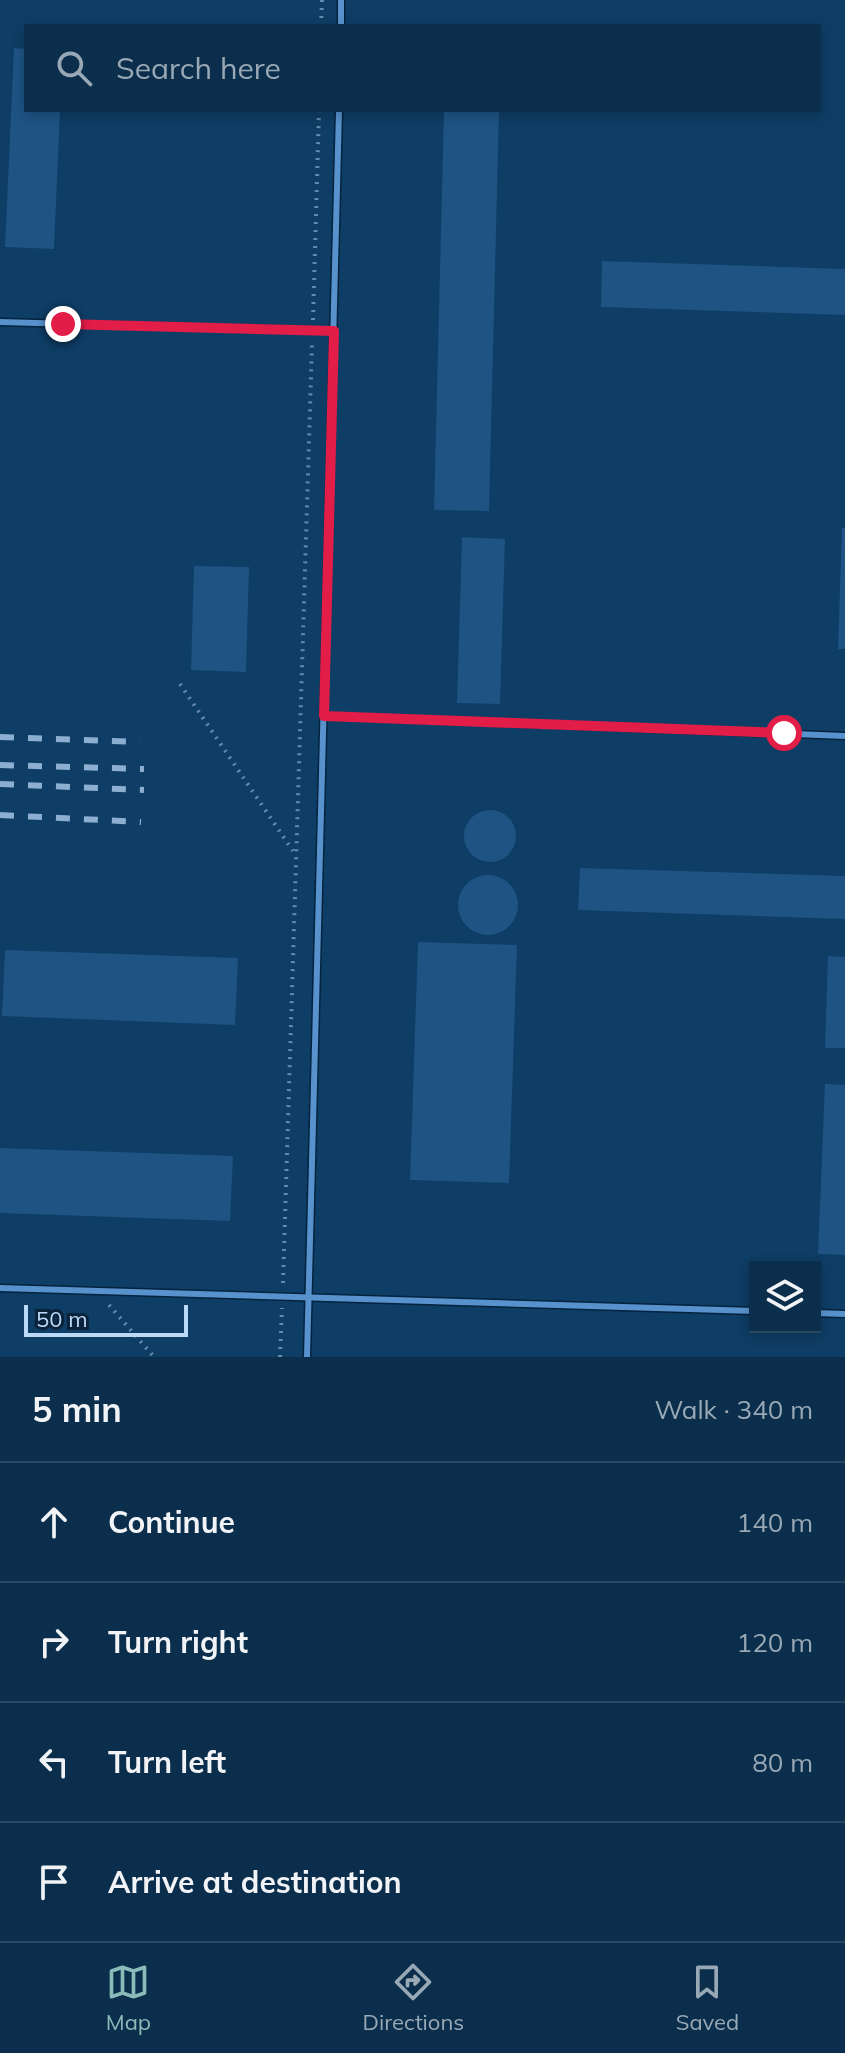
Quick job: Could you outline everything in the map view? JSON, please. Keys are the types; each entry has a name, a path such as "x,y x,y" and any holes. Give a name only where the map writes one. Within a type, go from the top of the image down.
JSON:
{"lane":[{"path":"341,0 341,24"},
{"path":"307,1357 339,112"},
{"path":"0,322 334,331"},
{"path":"324,716 845,736"},
{"path":"0,1288 749,1311"},
{"path":"821,1313 845,1314"}],"path":[{"path":"321,24 322,0"},
{"path":"280,1357 319,112"},
{"path":"180,684 295,853"},
{"path":"97,1291 154,1357"}],"building":[{"path":"14,48 24,49 24,112 60,112 54,249 5,247"},
{"path":"444,112 499,112 489,511 434,510"},
{"path":"602,261 845,269 845,315 601,307"},
{"path":"842,528 845,528 845,649 838,649"},
{"path":"462,537 505,539 500,704 457,703"},
{"path":"194,566 249,567 246,672 191,670"},
{"path":"490,810 508,818 516,836 508,854 490,862 472,854 464,836 472,818"},
{"path":"580,868 845,876 845,919 578,910"},
{"path":"488,875 499,877 509,884 516,894 516,916 509,926 499,933 488,935 477,933 467,926 460,916 458,905 460,894 467,884 477,877"},
{"path":"418,942 517,945 509,1183 410,1180"},
{"path":"5,950 238,958 235,1025 2,1016"},
{"path":"828,956 845,957 845,1048 825,1048"},
{"path":"825,1084 845,1085 845,1255 818,1254"},
{"path":"0,1148 233,1156 230,1221 0,1213"}],"railway":[{"path":"0,737 140,742"},
{"path":"0,765 144,769"},
{"path":"0,784 144,790"},
{"path":"0,815 141,822"}],"route":[{"path":"63,324 334,331 324,716 784,733"}]}
